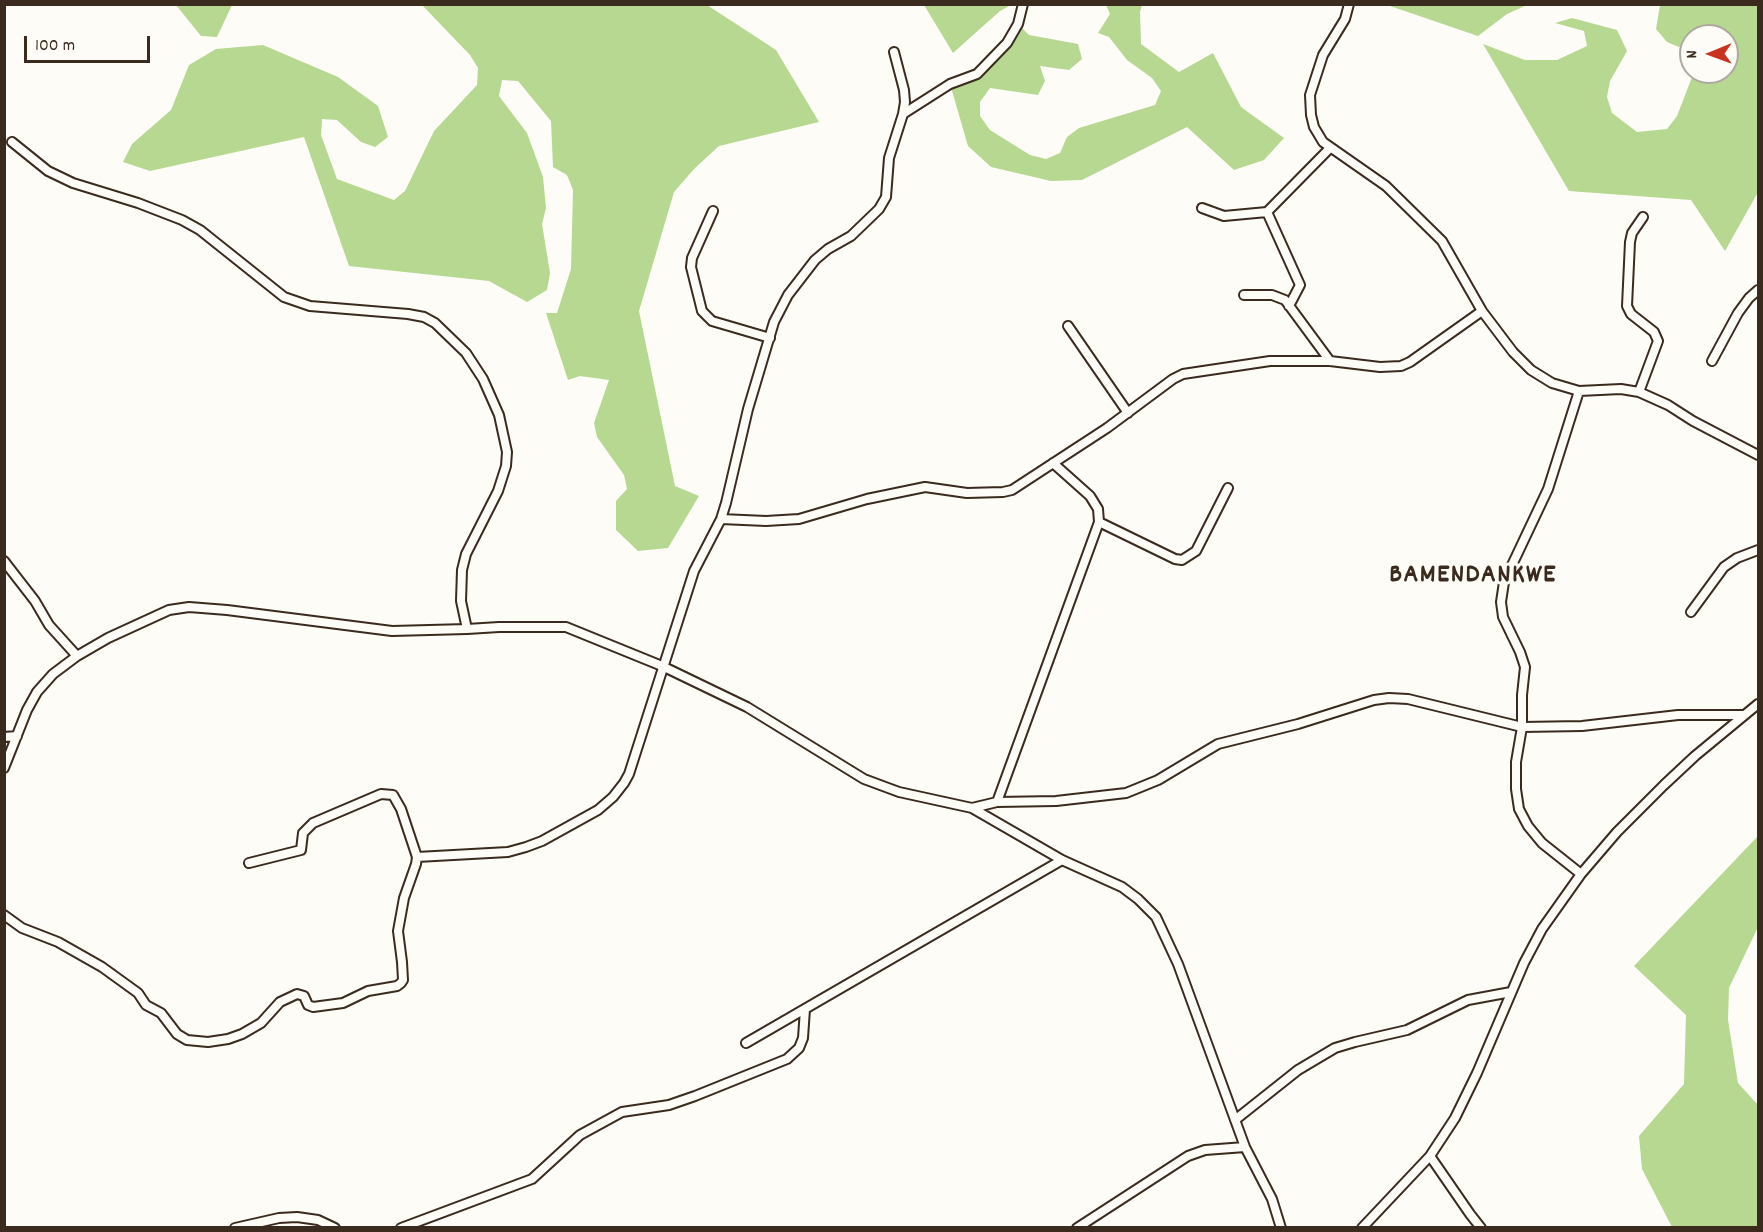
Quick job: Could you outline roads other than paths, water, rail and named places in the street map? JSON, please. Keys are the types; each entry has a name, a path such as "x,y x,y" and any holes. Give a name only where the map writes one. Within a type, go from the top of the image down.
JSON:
{"street":[{"path":"903,114 950,84 977,74 1007,43 1018,24 1023,4"},
{"path":"1349,4 1345,19 1323,55 1310,95 1314,127 1323,142 1386,186 1442,241 1482,311 1513,352 1531,370 1552,383 1580,390 1621,389 1639,392 1668,405 1693,421 1758,455"},
{"path":"417,857 508,852 542,841 598,810 613,797 629,774 694,571 721,519 734,476 748,409 774,322 788,295 814,260 851,236 886,197 890,158 903,114 904,90 894,52"},
{"path":"12,142 48,171 73,183 138,203 182,220 200,230 284,297 310,306 424,317 435,323 466,353 483,379 499,415 507,452 506,466 498,491 466,554 462,570 461,602 467,630"},
{"path":"1202,208 1224,216 1267,212 1330,148"},
{"path":"713,211 692,258 691,267 702,311 711,321 770,338"},
{"path":"1267,212 1300,285 1299,291 1289,306"},
{"path":"1639,392 1658,341 1654,332 1631,314 1627,306 1630,242 1632,233 1643,217"},
{"path":"1712,361 1738,313 1749,298 1758,291"},
{"path":"1244,295 1277,296 1285,300 1330,361"},
{"path":"721,519 766,521 813,517 867,499 925,487 967,493 1003,492 1018,487 1183,374 1270,361 1330,361 1380,367 1401,366 1482,311"},
{"path":"1068,326 1128,413"},
{"path":"1580,390 1556,467 1504,582 1501,602 1503,617 1525,667 1522,728 1516,762 1519,809 1528,826 1542,843 1581,874"},
{"path":"997,802 1099,522 1098,509 1090,496 1053,463"},
{"path":"1099,522 1175,559 1182,560 1196,551 1228,488"},
{"path":"1691,612 1724,567 1737,558 1758,550"},
{"path":"4,561 35,600 49,625 77,656"},
{"path":"4,768 27,710 37,692 53,674 77,656 108,638 169,610 189,607 392,631 566,627 662,666 747,707 864,779 899,792 972,808 1062,860 1122,887 1156,917 1178,964 1245,1147 1272,1199 1281,1227"},
{"path":"972,808 997,802 1056,801 1126,793 1158,780 1218,744 1298,724 1374,700 1408,699 1522,728 1582,726 1678,715 1744,715"},
{"path":"1362,1227 1430,1156 1455,1118 1511,992 1542,930 1581,874 1617,832 1664,785 1758,704"},
{"path":"4,737 17,736"},
{"path":"4,915 22,928 58,942 102,967 138,993 146,1005 161,1013 177,1034 187,1040 208,1042 242,1034 261,1023 280,1002 297,994 304,996 308,1005 313,1006 343,1003 368,991 397,986 401,983 403,980 402,962 398,931 404,898 417,857 401,809 393,795 381,794 313,823 303,833 301,850 249,863"},
{"path":"746,1043 1062,860"},
{"path":"1235,1120 1298,1070 1335,1048 1407,1030 1468,1000 1511,992"},
{"path":"400,1227 532,1179 580,1136 622,1112 669,1105 787,1059 799,1048 803,1038 805,1009"},
{"path":"1077,1227 1188,1156 1205,1150 1245,1147"},
{"path":"1430,1156 1481,1227"},
{"path":"235,1227 279,1218 297,1217 318,1220 334,1227"}],"district":[{"name":"BAMENDANKWE","path":"1473,577"}]}
